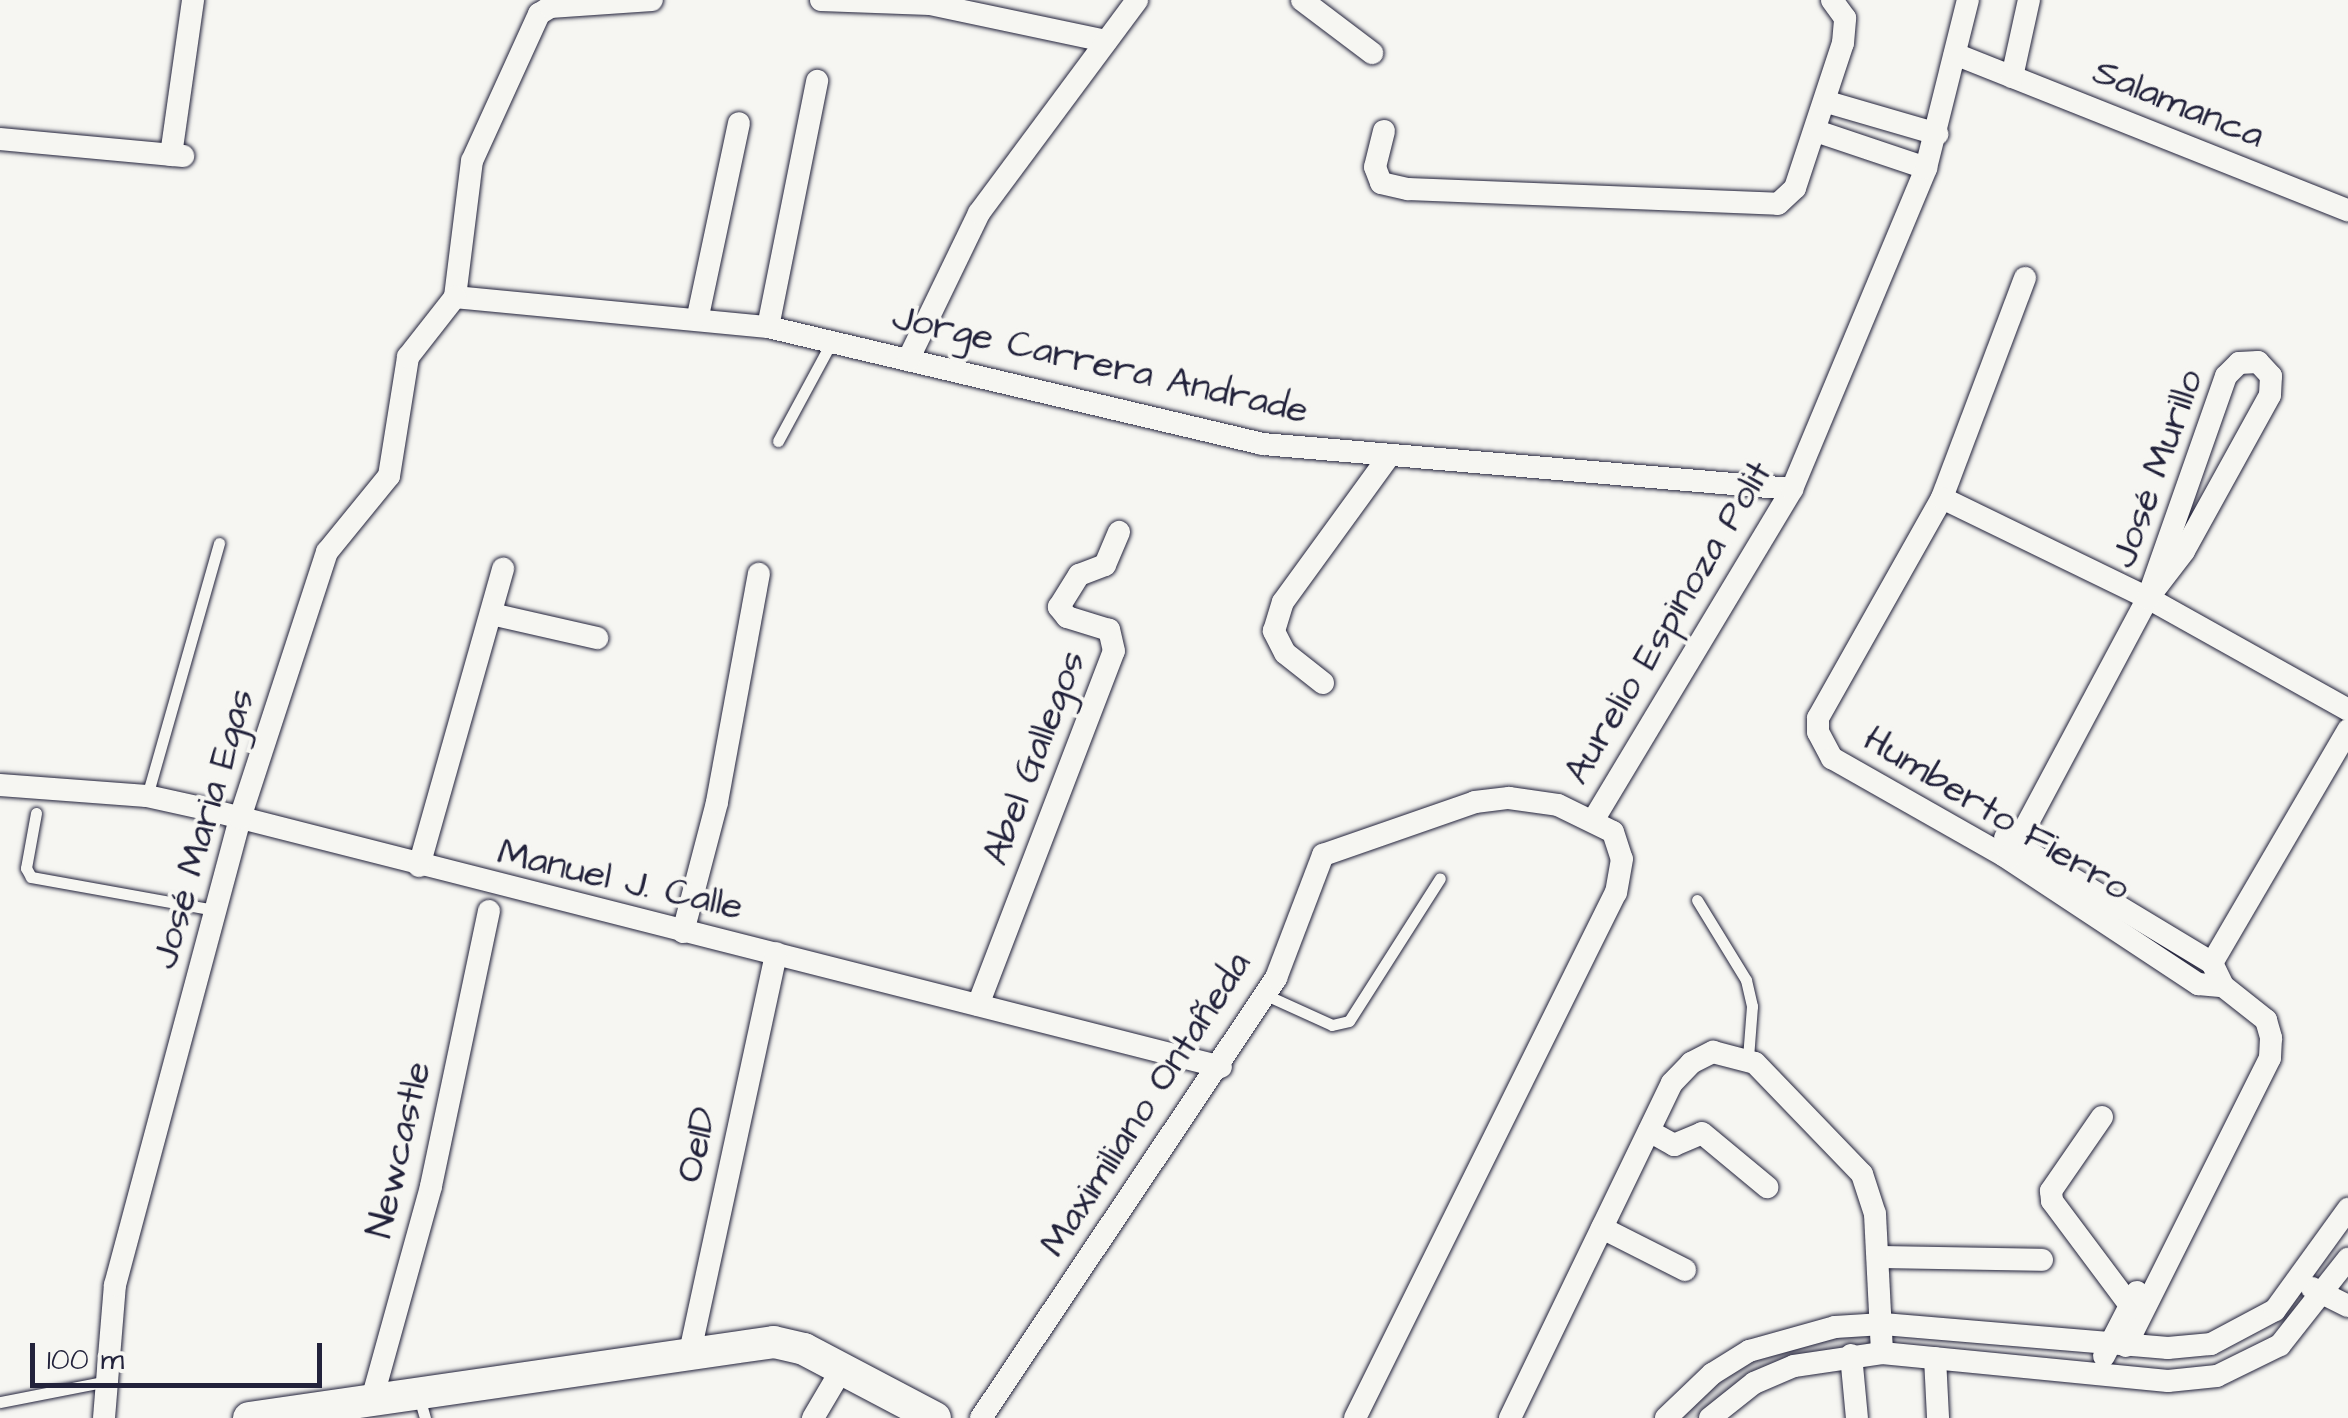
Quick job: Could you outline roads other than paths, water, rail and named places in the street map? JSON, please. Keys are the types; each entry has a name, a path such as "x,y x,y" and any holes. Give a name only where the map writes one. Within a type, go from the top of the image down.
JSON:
{"main road":[{"path":"250,1418 371,1403 422,1406 690,1352 774,1342 842,1369 934,1418"}],"street":[{"path":"0,139 177,156 192,0"},
{"path":"455,297 472,160 538,14 550,7 652,0"},
{"path":"821,0 930,4 1106,41"},
{"path":"908,360 979,213 1136,0"},
{"path":"1302,0 1372,53"},
{"path":"1384,130 1375,167 1380,184 1408,189 1778,204 1796,188 1846,30 1832,0"},
{"path":"2012,78 2028,0"},
{"name":"Aurelio Espinoza Polit","path":"1355,1418 1616,892 1621,850 1613,832 1594,819 1792,489 1926,168 1965,1"},
{"name":"Salamanca","path":"1955,54 2348,210"},
{"path":"768,327 817,80"},
{"path":"1826,102 1937,134"},
{"path":"1888,154 1898,122"},
{"path":"698,316 739,123"},
{"path":"1816,131 1926,168"},
{"path":"2025,278 1942,498 2148,598 2348,710"},
{"name":"Jorge Carrera Andrade","path":"455,297 698,316 768,327 1211,434 1389,456 1792,489"},
{"name":"José Maria Egas","path":"104,1418 103,1382 115,1285 240,818 327,552 389,476 408,358 455,297"},
{"name":"José Murillo","path":"2012,852 2148,598 2226,376 2239,362 2258,362 2271,376 2270,396 2184,551 2148,598"},
{"path":"1324,684 1285,652 1274,630 1282,602 1389,456"},
{"name":"Humberto Fierro","path":"1942,498 1818,718 1818,732 1831,746 2212,963 2223,986 2266,1020 2270,1058 2163,1266"},
{"name":"Abel Gallegos","path":"978,1005 1114,651 1109,630 1067,618 1059,608 1079,575 1105,565 1120,532"},
{"path":"419,866 503,569"},
{"path":"683,932 717,802 760,574"},
{"path":"492,614 597,638"},
{"path":"2212,963 2348,730"},
{"name":"Manuel J. Calle","path":"0,786 147,796 1221,1067"},
{"name":"Maximiliano Ontañeda","path":"980,1418 1221,1067 1266,995 1312,874 1328,851 1408,821 1492,799 1541,801 1594,819"},
{"name":"Humberto Fierro","path":"2012,852 2198,984 2223,986"},
{"name":"Newcastle","path":"371,1403 431,1186 489,910"},
{"name":"Oe1D","path":"690,1352 776,954"},
{"path":"1510,1418 1672,1083 1691,1063 1720,1051 1748,1058 1858,1168 1874,1214 1882,1353"},
{"path":"2102,1116 2051,1190 2052,1200 2129,1304"},
{"path":"1649,1131 1674,1145 1702,1133 1766,1188"},
{"path":"1666,1418 1712,1374 1749,1351 1790,1335 1883,1324 2116,1344 2211,1344 2275,1310 2304,1278 2348,1209"},
{"path":"1602,1228 1684,1270"},
{"path":"1878,1257 2042,1260"},
{"path":"1710,1418 1754,1383 1810,1362 1851,1355 1882,1353 2168,1381 2217,1376 2280,1345 2327,1291 2348,1259"},
{"path":"2116,1344 2129,1304 2163,1266"},
{"path":"2102,1374 2163,1266"},
{"path":"2304,1278 2309,1287 2327,1291 2348,1306"},
{"path":"1851,1355 1858,1418"},
{"path":"1935,1358 1938,1418"},
{"path":"813,1418 842,1369"}],"lane":[{"path":"778,441 832,341"},
{"path":"147,796 219,543"},
{"path":"36,813 26,868 31,877 214,910"},
{"path":"1266,995 1332,1025 1349,1021 1440,878"},
{"path":"1697,900 1746,980 1752,1006 1748,1058"},
{"path":"0,1402 103,1382"}]}
